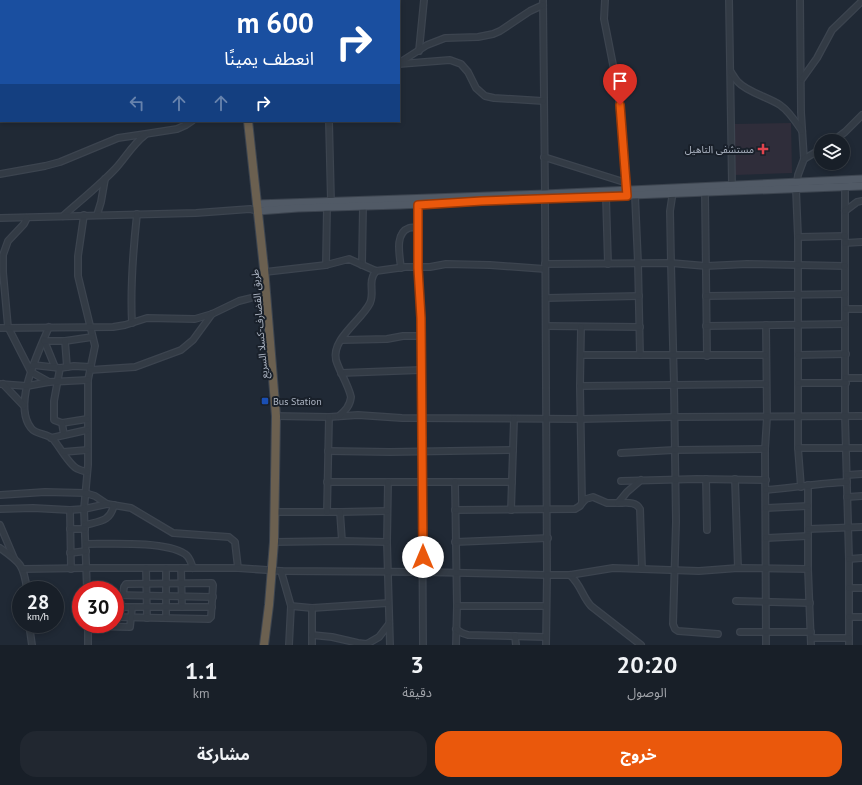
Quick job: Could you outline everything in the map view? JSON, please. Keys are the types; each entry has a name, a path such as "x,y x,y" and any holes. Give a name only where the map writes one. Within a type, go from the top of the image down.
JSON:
{"highway":[{"name":"طريق القضارف-كسلا السريع","path":"248,122 265,272 276,416 274,542 276,571 264,645"}],"main road":[{"path":"545,197 627,190 705,192 862,180"},
{"path":"258,207 606,196 627,190 635,195 732,185 862,186"},
{"path":"329,204 363,206 418,202"}],"street":[{"path":"419,51 424,0"},
{"path":"544,157 627,190 618,90 604,19 605,0"},
{"path":"729,0 732,185"},
{"path":"800,0 802,132 804,158 796,186 798,237 798,448 800,487"},
{"path":"802,80 817,58 832,30 862,1"},
{"path":"400,62 432,43 445,38 478,37 493,34 500,31 543,2"},
{"path":"543,2 548,510 546,645"},
{"path":"400,63 450,60 461,64 465,68 476,88 485,96 494,98 543,101"},
{"path":"730,71 738,82 745,88 781,105 792,117 802,132"},
{"path":"842,134 862,115"},
{"path":"0,174 60,162 118,138 177,129 190,122"},
{"path":"326,265 329,204 329,122"},
{"path":"63,216 105,179 145,134"},
{"path":"804,158 814,153"},
{"path":"97,215 105,179"},
{"path":"845,187 845,416 849,559 849,645"},
{"path":"672,191 671,264 674,356 676,522 673,624 675,629 680,632 718,634"},
{"path":"705,192 707,356"},
{"path":"635,195 640,355"},
{"path":"606,196 608,264"},
{"path":"845,211 856,202 862,201"},
{"path":"418,202 418,268 422,419 423,645"},
{"path":"362,265 363,206"},
{"path":"0,218 215,212 258,207"},
{"path":"132,323 132,270 137,214"},
{"path":"84,215 77,265 78,276 95,346 88,380 87,472 84,509 87,581"},
{"path":"27,218 24,224 8,241 4,255 2,272 8,328 31,372 49,382"},
{"path":"401,268 400,237 403,232 409,228 419,228"},
{"path":"798,237 845,236"},
{"path":"845,243 862,242"},
{"path":"265,272 326,265 349,259 376,270 418,268 446,264 545,267 638,263 706,266 747,264 845,266"},
{"path":"338,416 347,407 351,397 336,359 336,354 342,340 370,304 372,279 376,270"},
{"path":"0,328 113,327 147,318 195,319 212,314 239,301 267,294"},
{"path":"706,296 797,296 846,294"},
{"path":"546,298 639,296"},
{"path":"846,309 862,309"},
{"path":"33,365 90,368 135,367 181,350 193,340 212,314"},
{"path":"706,326 846,324"},
{"path":"766,325 766,645"},
{"path":"546,326 640,327"},
{"path":"49,327 33,365 24,397 27,420 34,431 51,438 74,467 87,472"},
{"path":"581,327 580,419 582,503"},
{"path":"342,340 387,339 403,336 421,336"},
{"path":"44,340 65,341 92,337"},
{"path":"44,340 58,367 54,401 54,420 62,422 87,419"},
{"path":"65,341 67,367"},
{"path":"798,354 846,354"},
{"path":"581,355 766,355"},
{"path":"341,373 421,370"},
{"path":"798,383 862,378"},
{"path":"1,383 27,386 49,382 88,380"},
{"path":"1,383 24,406"},
{"path":"580,386 766,384"},
{"path":"276,416 328,417 370,415 422,419 862,416"},
{"path":"327,512 328,417"},
{"path":"511,510 514,419"},
{"path":"62,422 64,435"},
{"path":"51,438 87,430"},
{"path":"798,448 862,448"},
{"path":"622,453 674,450 765,449"},
{"path":"63,452 87,450"},
{"path":"328,451 512,450"},
{"path":"847,475 862,474"},
{"path":"620,481 675,479 766,480"},
{"path":"706,479 707,530"},
{"path":"735,479 738,568"},
{"path":"618,503 627,492 641,480"},
{"path":"327,482 512,482"},
{"path":"388,482 387,542 390,645"},
{"path":"455,482 457,606 456,645"},
{"path":"766,490 847,482"},
{"path":"808,485 808,569 811,645"},
{"path":"0,495 45,492 85,493 95,496 107,504"},
{"path":"847,497 862,496"},
{"path":"455,510 575,509 586,499 593,497 607,503 635,503 640,509 642,568"},
{"path":"0,509 33,508 70,510 84,509 107,504 122,506 139,511 173,533 229,538 235,542 238,568"},
{"path":"70,529 85,527 104,520 111,515 114,505"},
{"path":"766,508 808,506"},
{"path":"70,510 71,569"},
{"path":"275,512 388,511"},
{"path":"340,512 342,541"},
{"path":"0,526 14,558"},
{"path":"808,529 862,527"},
{"path":"766,538 808,536"},
{"path":"455,542 548,538"},
{"path":"274,542 387,542"},
{"path":"86,544 157,545 185,554 189,558 193,568"},
{"path":"0,548 14,558 23,569 26,581"},
{"path":"70,552 86,551"},
{"path":"849,559 862,558"},
{"path":"146,568 146,618"},
{"path":"166,568 166,618"},
{"path":"181,568 182,607"},
{"path":"23,569 238,568 276,571 547,575 570,575 605,569 642,568 674,571 738,568 808,569"},
{"path":"276,571 291,606 289,645"},
{"path":"570,575 578,584 591,606 641,645"},
{"path":"124,587 126,584 212,583 214,585 212,597 212,617 209,619 124,618"},
{"path":"849,588 862,588"},
{"path":"124,595 212,597"},
{"path":"736,600 810,603"},
{"path":"291,606 312,608 388,603"},
{"path":"124,608 166,606 212,607"},
{"path":"457,606 546,606"},
{"path":"124,626 130,627 132,608"},
{"path":"312,608 312,645"},
{"path":"849,617 862,617"},
{"path":"312,635 332,637 367,644 379,637 389,624"},
{"path":"456,629 468,635 546,637"},
{"path":"740,632 766,632 849,638"},
{"path":"30,633 32,645"},
{"path":"88,633 88,645"},
{"path":"515,636 516,645"}],"shaded area":[{"name":"مستشفى التاهيل","path":"791,123 792,173 735,175 734,124"}],"place":[{"name":"مستشفى التاهيل","path":"763,149"},
{"name":"Bus Station","path":"265,401"}],"route":[{"path":"423,557 420,346 421,318 418,268 418,205 482,201 627,196 620,105"}]}
